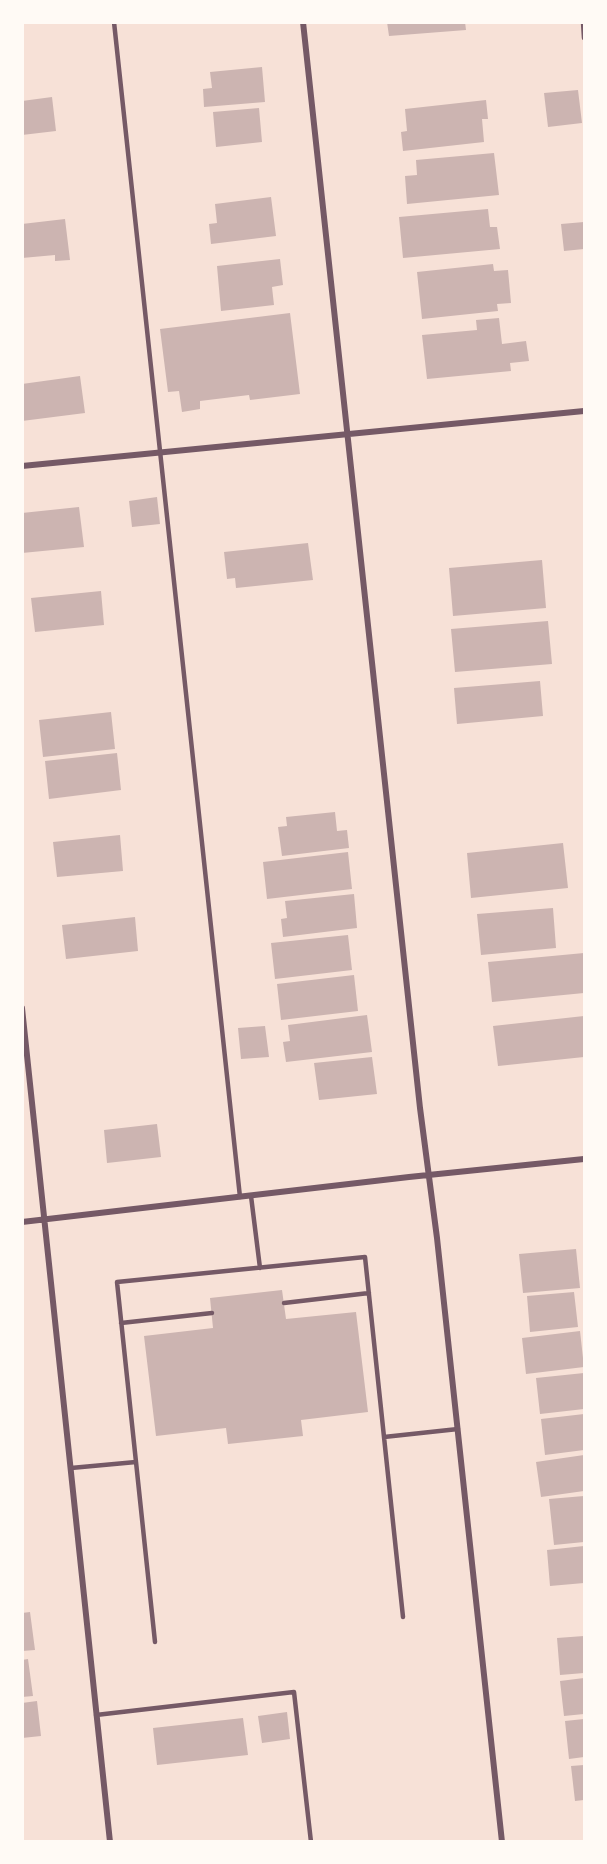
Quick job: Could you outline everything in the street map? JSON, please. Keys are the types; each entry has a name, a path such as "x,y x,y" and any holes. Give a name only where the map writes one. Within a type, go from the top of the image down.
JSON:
{"street":[{"path":"303,22 428,1175 458,1429 501,1842"},
{"path":"22,466 585,411"},
{"path":"22,1008 110,1842"},
{"path":"22,1222 428,1175 585,1160"}],"lane":[{"path":"114,22 240,1197"},
{"path":"583,22 585,38"},
{"path":"251,1196 260,1268"},
{"path":"155,1642 117,1282 365,1257 403,1617"},
{"path":"284,1303 369,1293"},
{"path":"121,1323 212,1313"},
{"path":"384,1437 458,1429"},
{"path":"71,1468 136,1462"},
{"path":"96,1715 294,1692 311,1842"}],"building":[{"path":"387,22 465,22 466,30 389,36"},
{"path":"262,67 265,102 204,107 203,89 212,88 210,72"},
{"path":"578,90 582,123 548,127 544,93"},
{"path":"52,97 56,131 22,135 22,101"},
{"path":"486,100 488,119 482,119 484,142 403,151 401,132 407,131 405,109"},
{"path":"259,108 262,142 216,147 213,112"},
{"path":"494,153 499,195 407,204 405,176 417,175 416,160"},
{"path":"271,197 276,236 211,244 209,224 217,223 215,204"},
{"path":"488,209 490,227 497,227 500,249 403,258 399,217"},
{"path":"65,219 70,260 55,261 55,255 22,258 22,224"},
{"path":"584,222 584,249 564,251 561,224"},
{"path":"280,259 283,285 272,287 274,305 221,311 217,266"},
{"path":"493,264 494,271 508,270 511,303 497,304 498,311 422,319 417,272"},
{"path":"290,313 300,394 250,400 249,395 200,401 200,409 182,412 179,391 168,392 160,329"},
{"path":"499,318 502,344 526,341 529,361 510,363 511,371 427,379 422,335 477,330 476,320"},
{"path":"80,376 85,413 22,421 22,384"},
{"path":"157,497 160,524 132,527 129,501"},
{"path":"79,507 84,547 22,553 22,513"},
{"path":"308,543 313,580 236,588 235,578 227,579 224,552"},
{"path":"542,560 546,608 453,616 449,568"},
{"path":"101,591 104,625 35,632 31,598"},
{"path":"548,621 552,664 455,672 451,629"},
{"path":"540,681 543,716 457,724 454,688"},
{"path":"111,712 115,749 43,757 39,720"},
{"path":"117,753 121,790 49,799 45,761"},
{"path":"335,812 337,831 347,830 349,848 282,856 278,827 287,826 286,817"},
{"path":"120,835 123,871 57,877 53,842"},
{"path":"563,843 568,888 471,898 467,853"},
{"path":"348,852 352,889 267,899 263,862"},
{"path":"354,894 357,928 283,937 281,919 287,918 285,901"},
{"path":"553,908 556,948 481,955 477,914"},
{"path":"135,917 138,951 66,959 62,925"},
{"path":"348,935 352,970 275,979 271,943"},
{"path":"584,953 584,993 492,1002 488,962"},
{"path":"354,975 358,1011 281,1020 277,984"},
{"path":"367,1015 372,1052 286,1062 283,1042 290,1041 288,1025"},
{"path":"584,1016 584,1057 498,1066 493,1026"},
{"path":"265,1026 269,1057 241,1059 238,1028"},
{"path":"372,1057 377,1094 319,1100 314,1063"},
{"path":"157,1124 161,1157 107,1163 104,1130"},
{"path":"576,1249 580,1288 523,1293 519,1254"},
{"path":"282,1290 286,1319 356,1312 368,1412 301,1420 303,1436 228,1444 226,1428 156,1436 144,1336 213,1328 210,1298"},
{"path":"574,1292 578,1327 530,1332 527,1296"},
{"path":"580,1331 584,1367 526,1374 522,1338"},
{"path":"584,1373 584,1409 540,1414 536,1378"},
{"path":"584,1414 584,1450 545,1455 541,1419"},
{"path":"584,1455 584,1491 541,1497 536,1462"},
{"path":"584,1496 584,1542 554,1545 549,1499"},
{"path":"584,1546 584,1583 550,1586 547,1550"},
{"path":"30,1612 35,1650 22,1651 22,1613"},
{"path":"584,1636 584,1673 560,1675 557,1638"},
{"path":"28,1659 33,1696 22,1697 22,1660"},
{"path":"584,1678 584,1714 564,1716 560,1681"},
{"path":"37,1701 41,1736 22,1738 22,1703"},
{"path":"287,1712 290,1739 262,1743 258,1716"},
{"path":"243,1718 248,1755 157,1765 153,1728"},
{"path":"584,1719 584,1757 569,1759 565,1721"},
{"path":"584,1765 584,1800 575,1801 571,1766"}]}
